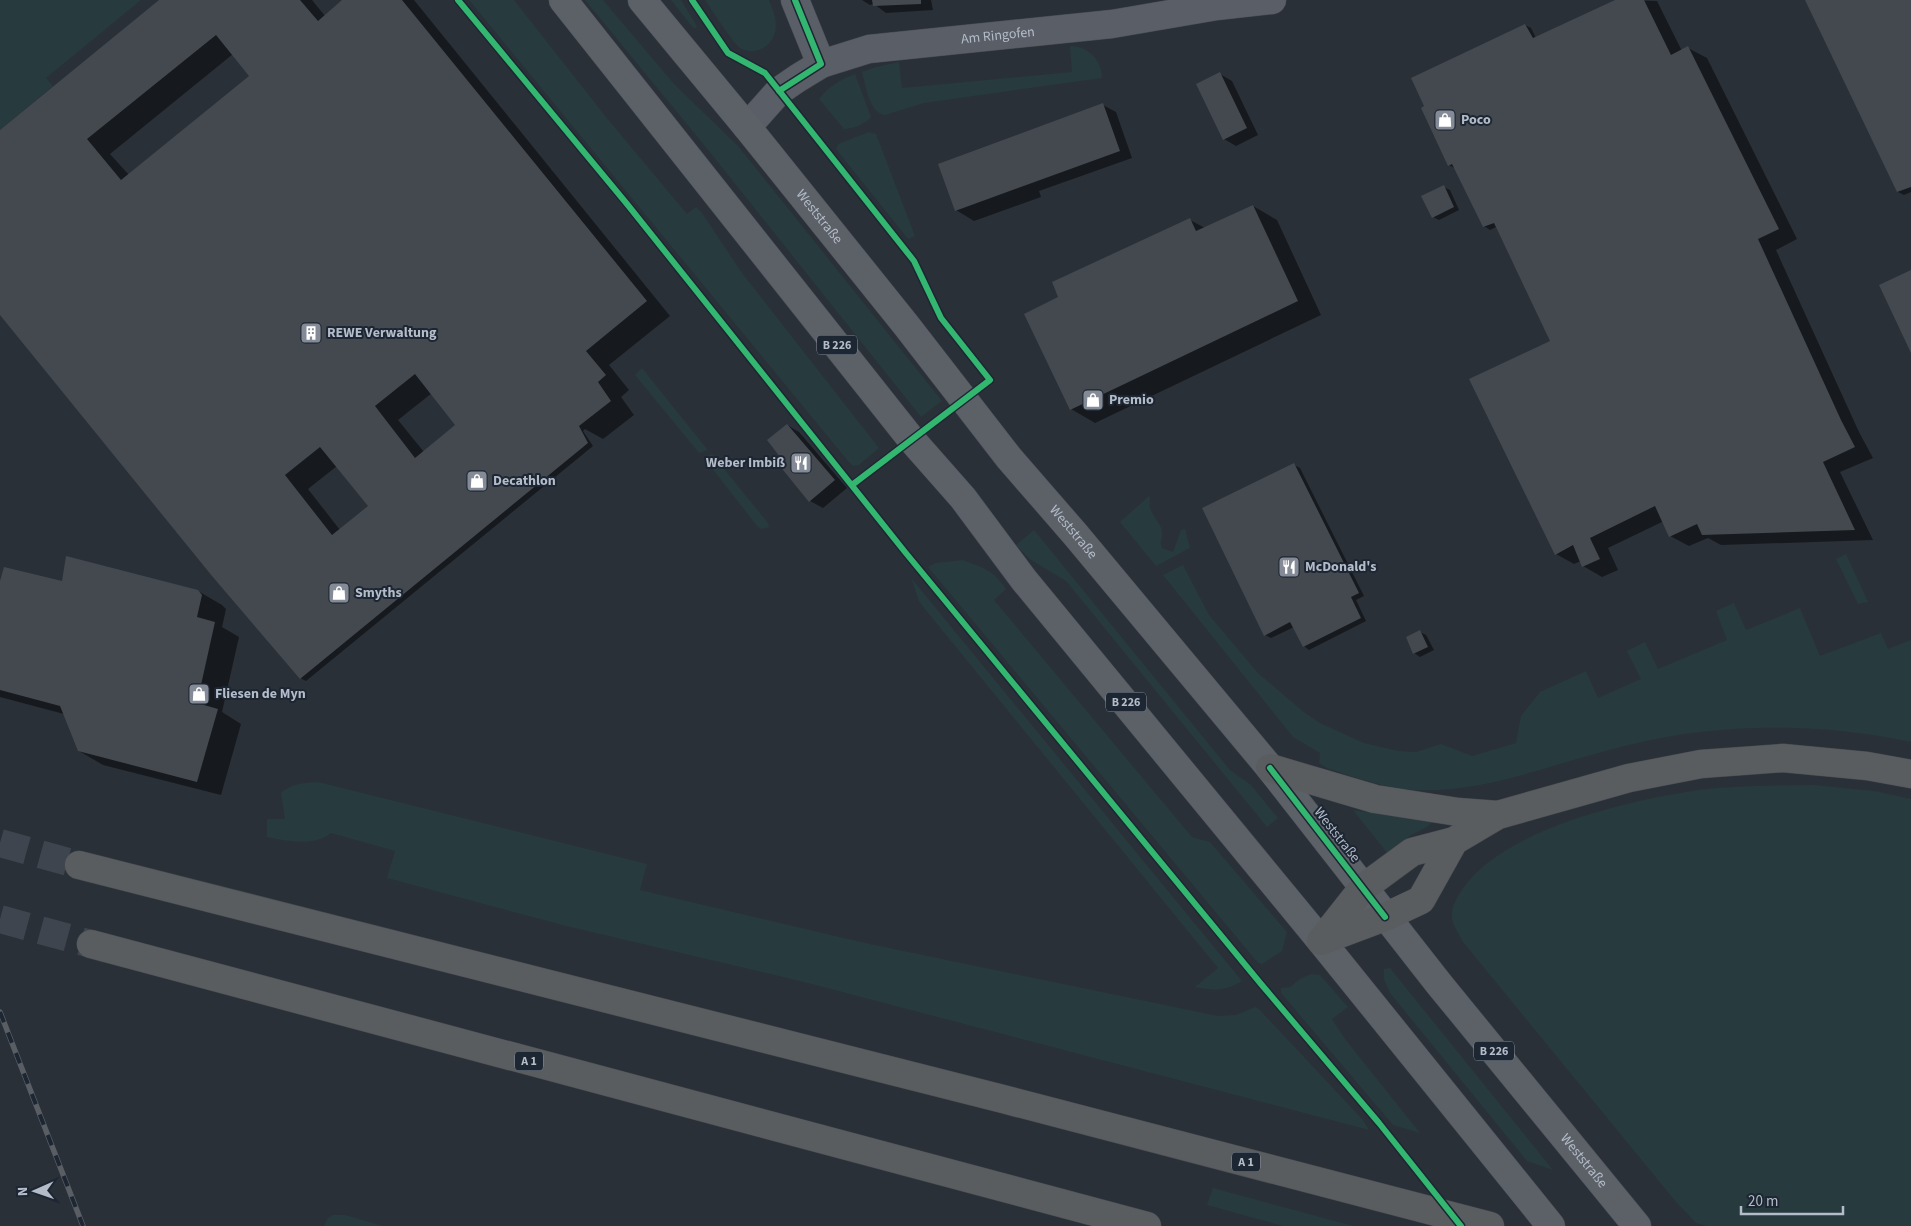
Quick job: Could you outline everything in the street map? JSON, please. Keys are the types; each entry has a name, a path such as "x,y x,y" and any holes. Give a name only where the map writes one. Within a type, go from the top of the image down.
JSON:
{"highway":[{"path":"1321,941 1363,888 1412,852 1454,841 1498,815 1629,778 1702,764 1783,758 1867,766 1911,774"},
{"path":"1270,768 1375,799 1458,812 1498,815"},
{"path":"1321,941 1385,917 1421,900 1454,841"},
{"name":"A 1","path":"79,864 1002,1099 1490,1226"},
{"name":"A 1","path":"91,944 1147,1226"}],"main road":[{"name":"B 226","path":"563,0 911,439 963,498 1024,580 1321,941 1551,1226"},
{"name":"Weststraße","path":"642,0 747,127 1009,458 1076,534 1270,768 1385,917 1637,1226"}],"street":[{"path":"796,0 821,64"},
{"name":"Am Ringofen","path":"747,127 779,91 821,64 869,49 1112,24 1217,6 1272,0"}],"green space":[{"path":"0,0 141,0 46,78 53,86 0,130"},
{"path":"469,0 514,0 606,117 687,214 696,207 702,213 742,273 879,448 859,465 853,466 848,461"},
{"path":"585,0 603,0 675,85 738,146 942,401 921,417 709,151"},
{"path":"671,0 681,0 697,26 694,29"},
{"path":"705,0 769,0 776,23 773,38 764,48 758,50 746,51 740,48 727,33"},
{"path":"1070,46 1083,48 1093,55 1100,65 1102,78 924,103 885,115 875,109 872,104 862,72 899,62 902,88 1072,72"},
{"path":"855,74 871,117 859,126 844,129 819,99 835,84"},
{"path":"869,132 876,134 915,236 908,239 836,149 838,144"},
{"path":"642,368 707,450 699,453 635,375"},
{"path":"712,454 768,523 769,527 761,529 757,526 704,458"},
{"path":"1149,496 1150,509 1161,528 1162,548 1173,552 1181,530 1185,529 1190,548 1156,566 1120,522"},
{"path":"1034,530 1230,770 1251,785 1278,818 1267,827 1066,581 1031,560 1016,545"},
{"path":"1846,554 1868,602 1858,604 1836,559"},
{"path":"963,560 988,570 997,578 1006,589 994,600 1192,837 1210,842 1287,932 1282,951 1262,964 1258,963 928,567 936,563"},
{"path":"1183,565 1209,615 1258,673 1305,713 1320,723 1364,743 1398,751 1416,752 1441,744 1472,756 1516,743 1521,716 1540,692 1586,671 1598,698 1641,679 1627,651 1645,642 1658,669 1727,640 1716,611 1734,603 1746,630 1800,608 1820,656 1881,633 1888,649 1911,640 1911,742 1859,733 1806,728 1726,730 1683,734 1648,741 1597,753 1508,779 1472,786 1453,789 1415,790 1381,785 1327,768 1319,763 1320,753 1293,737 1163,575"},
{"path":"912,579 1242,981 1230,987 1219,989 1195,987 1218,968 924,608 919,601"},
{"path":"318,782 647,864 640,890 865,943 1218,1016 1236,1015 1255,1007 1259,1009 1363,1120 1369,1130 804,982 566,926 387,878 395,851 331,833 317,840 300,842 267,837 267,819 285,819 281,793 294,785"},
{"path":"1814,785 1874,791 1911,799 1911,1226 1706,1226 1696,1223 1676,1202 1463,942 1453,921 1453,909 1460,893 1478,872 1502,853 1530,837 1562,824 1628,804 1686,792 1734,787"},
{"path":"1353,810 1415,819 1432,818 1433,822 1411,835 1388,854"},
{"path":"1390,968 1553,1170 1527,1161 1390,993 1384,979 1384,969"},
{"path":"1311,974 1320,975 1348,1007 1332,1019 1345,1039 1420,1133 1393,1125 1281,993 1281,988 1290,987 1300,979"},
{"path":"1213,1188 1354,1226 1283,1226 1207,1205"},
{"path":"333,1215 345,1215 383,1226 324,1226 328,1218"}],"building":[{"name":"REWE Verwaltung","path":"159,0 300,0 318,21 342,0 402,0 647,301 586,351 606,375 598,382 611,401 579,426 588,443 300,679 212,576 0,315 0,130","holes":["216,35 249,76 121,180 87,139","415,374 455,425 415,458 375,406","320,447 368,506 332,535 285,475"]},
{"path":"872,0 921,0 921,4 873,6"},
{"path":"1615,0 1644,0 1671,55 1688,46 1779,229 1758,239 1855,447 1823,462 1855,530 1702,535 1697,524 1669,537 1655,506 1590,538 1600,559 1582,567 1573,545 1555,555 1469,379 1550,341 1494,223 1483,227 1452,164 1448,166 1421,108 1424,106 1411,78 1525,24 1533,38"},
{"path":"1805,0 1911,0 1911,187 1897,192"},
{"path":"1220,72 1247,128 1223,140 1196,84"},
{"path":"1103,103 1120,151 955,211 938,164"},
{"path":"1444,185 1454,207 1432,218 1421,196"},
{"path":"1253,205 1298,301 1070,410 1024,314 1058,297 1052,282 1190,218 1196,231"},
{"path":"1911,270 1911,353 1879,285"},
{"name":"Weber Imbiß","path":"787,424 835,480 809,502 779,465 783,461 767,440"},
{"name":"McDonald's","path":"1294,463 1359,593 1351,597 1361,618 1303,647 1290,622 1264,636 1202,508"},
{"path":"66,556 198,590 202,595 197,617 215,622 197,703 218,709 197,782 78,751 60,706 0,690 0,581 4,567 62,581"},
{"path":"1420,630 1428,647 1413,654 1406,637"}],"tunnel":[{"path":"0,843 79,865"},
{"path":"0,919 91,944"}],"railway":[{"path":"0,1012 83,1226"}],"cycle path":[{"path":"458,0 627,204 905,552 1261,984 1379,1123 1461,1226"},
{"path":"692,0 728,53 765,73 914,261 941,318 990,380 852,485"},
{"path":"779,91 821,64 795,0"},
{"path":"1270,768 1385,917"}],"place":[{"name":"Poco","path":"1445,120"},
{"name":"REWE Verwaltung","path":"311,333"},
{"name":"Premio","path":"1093,400"},
{"name":"Weber Imbiß","path":"801,463"},
{"name":"Decathlon","path":"477,481"},
{"name":"McDonald's","path":"1289,567"},
{"name":"Smyths","path":"339,593"},
{"name":"Fliesen de Myn","path":"199,694"}]}
